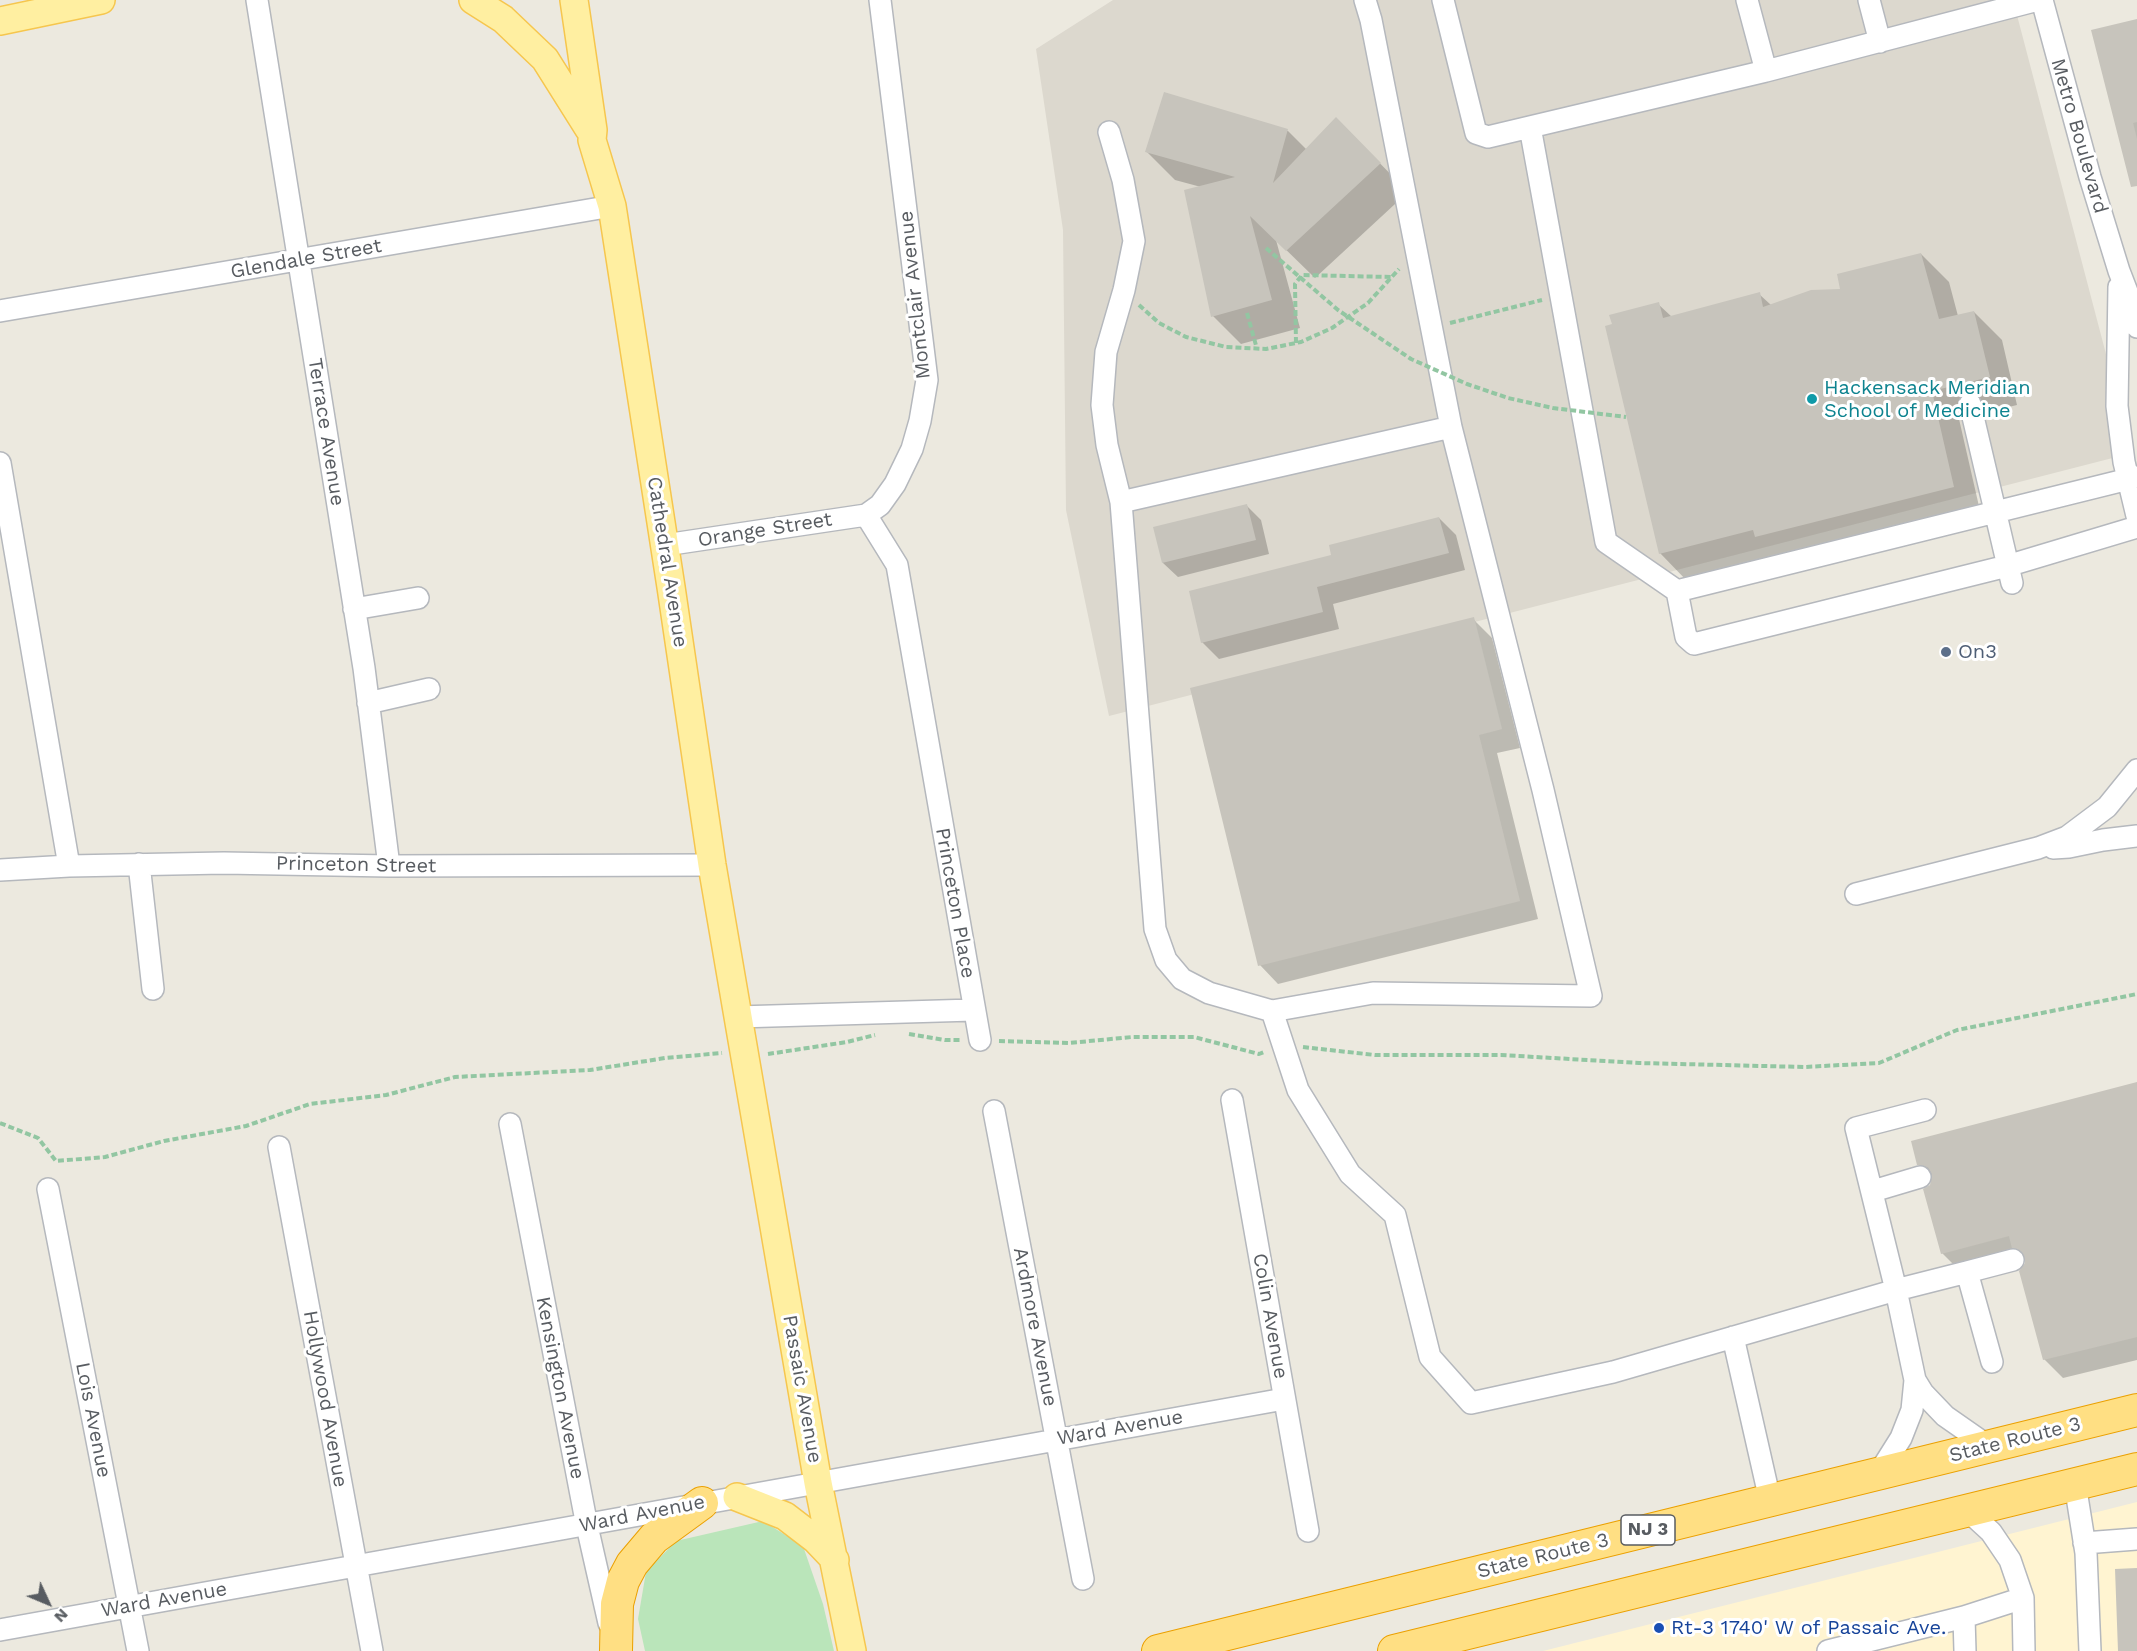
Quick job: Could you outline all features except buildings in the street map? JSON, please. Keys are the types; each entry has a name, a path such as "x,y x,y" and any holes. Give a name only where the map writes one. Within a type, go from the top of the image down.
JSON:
{"highway":[{"name":"State Route 3","path":"1158,1651 2137,1410"},
{"path":"1412,1649 1967,1510 2075,1484 2136,1474"},
{"path":"615,1651 617,1604 623,1581 632,1564 654,1538 702,1503"}],"main road":[{"path":"0,21 101,0"},
{"path":"473,0 503,19 545,59 590,131 592,140"},
{"name":"Cathedral Avenue","path":"574,0 592,140 612,206 712,865 757,1125"},
{"name":"Passaic Avenue","path":"757,1125 818,1483 852,1651"},
{"path":"737,1497 785,1516 815,1539 834,1560"}],"street":[{"name":"Terrace Avenue","path":"257,0 354,609 389,866"},
{"name":"Montclair Avenue","path":"866,514 880,505 895,484 912,449 920,421 927,380 880,0"},
{"path":"1109,132 1124,180 1134,241 1124,290 1106,352 1102,405 1107,445 1121,502 1155,929 1166,960 1182,980 1209,993 1272,1011 1373,993 1591,996 1543,790 1450,427 1371,20 1365,0"},
{"path":"1443,0 1476,132 1488,137 1766,71 2040,0"},
{"path":"1747,0 1766,71"},
{"path":"1869,0 1880,42"},
{"name":"Metro Boulevard","path":"2040,0 2090,177 2137,327"},
{"path":"1530,127 1606,542 1677,591 1686,637 1694,644 2010,574 2137,527"},
{"name":"Glendale Street","path":"0,311 612,206"},
{"name":"Metro Boulevard","path":"2119,271 2117,406 2124,462 2133,478 2137,516"},
{"path":"1970,404 2010,574"},
{"path":"1121,502 1450,427"},
{"path":"0,463 69,866"},
{"path":"1677,591 2133,478"},
{"name":"Orange Street","path":"665,545 866,514"},
{"name":"Princeton Place","path":"866,514 897,565 973,1010"},
{"path":"354,609 418,598"},
{"path":"368,703 429,689"},
{"path":"1856,894 2038,848 2067,837 2107,807 2137,770"},
{"path":"2038,848 2070,847 2137,836"},
{"name":"Princeton Street","path":"0,870 69,866 224,863 389,866 712,865"},
{"path":"139,864 153,989"},
{"path":"738,1017 973,1010 980,1040"},
{"path":"1272,1011 1298,1090 1350,1174 1395,1215 1430,1357 1471,1403 1613,1372 1896,1290 2013,1260"},
{"name":"Colin Avenue","path":"1232,1100 1308,1531"},
{"path":"1879,1473 1900,1438 1912,1410 1915,1380 1873,1191 1856,1128 1925,1110"},
{"name":"Ardmore Avenue","path":"994,1111 1083,1579"},
{"name":"Kensington Avenue","path":"510,1124 587,1526 615,1651"},
{"name":"Hollywood Avenue","path":"279,1147 372,1651"},
{"path":"1873,1191 1920,1178"},
{"name":"Lois Avenue","path":"48,1189 138,1651"},
{"path":"1967,1272 1992,1362"},
{"path":"1733,1337 1770,1500"},
{"path":"1915,1380 1923,1394 1945,1416 1988,1446"},
{"name":"Ward Avenue","path":"0,1630 1284,1399"},
{"path":"2075,1484 2084,1543 2090,1651"},
{"path":"1967,1510 1991,1532 2010,1560 2023,1598 2024,1651"},
{"path":"2084,1543 2137,1539"},
{"path":"1828,1651 1964,1617 2023,1598"},
{"path":"1964,1617 1965,1651"}],"path":[{"path":"1266,248 1338,310 1411,359 1467,384 1508,398 1552,408 1626,417"},
{"path":"1124,290 1159,323 1186,337 1226,347 1266,349 1296,343 1332,328 1368,303 1416,250"},
{"path":"1296,343 1295,284 1302,275 1392,277"},
{"path":"1431,328 1560,295"},
{"path":"1247,313 1257,349"},
{"path":"901,1033 945,1040 1068,1043 1132,1037 1194,1037 1259,1054 1283,1045 1375,1055 1501,1055 1639,1063 1804,1067 1879,1063 1957,1030 2137,994"},
{"path":"768,1054 848,1042 880,1034"},
{"path":"0,1123 38,1138 56,1161 76,1160 105,1157 165,1141 246,1126 310,1104 386,1095 455,1077 590,1070 665,1058 722,1053"}],"shaded area":[{"path":"1113,0 2013,0 2132,453 1109,716 1066,510 1063,230 1036,49"},
{"path":"2137,1502 2137,1651 1543,1651"}],"green space":[{"path":"763,1521 803,1546 823,1604 834,1651 645,1651 638,1619 646,1572 676,1541"}],"place":[{"name":"Hackensack Meridian School of Medicine","path":"1812,399"},
{"name":"On3","path":"1946,652"},
{"name":"Rt-3 1740' W of Passaic Ave.","path":"1659,1628"}]}
